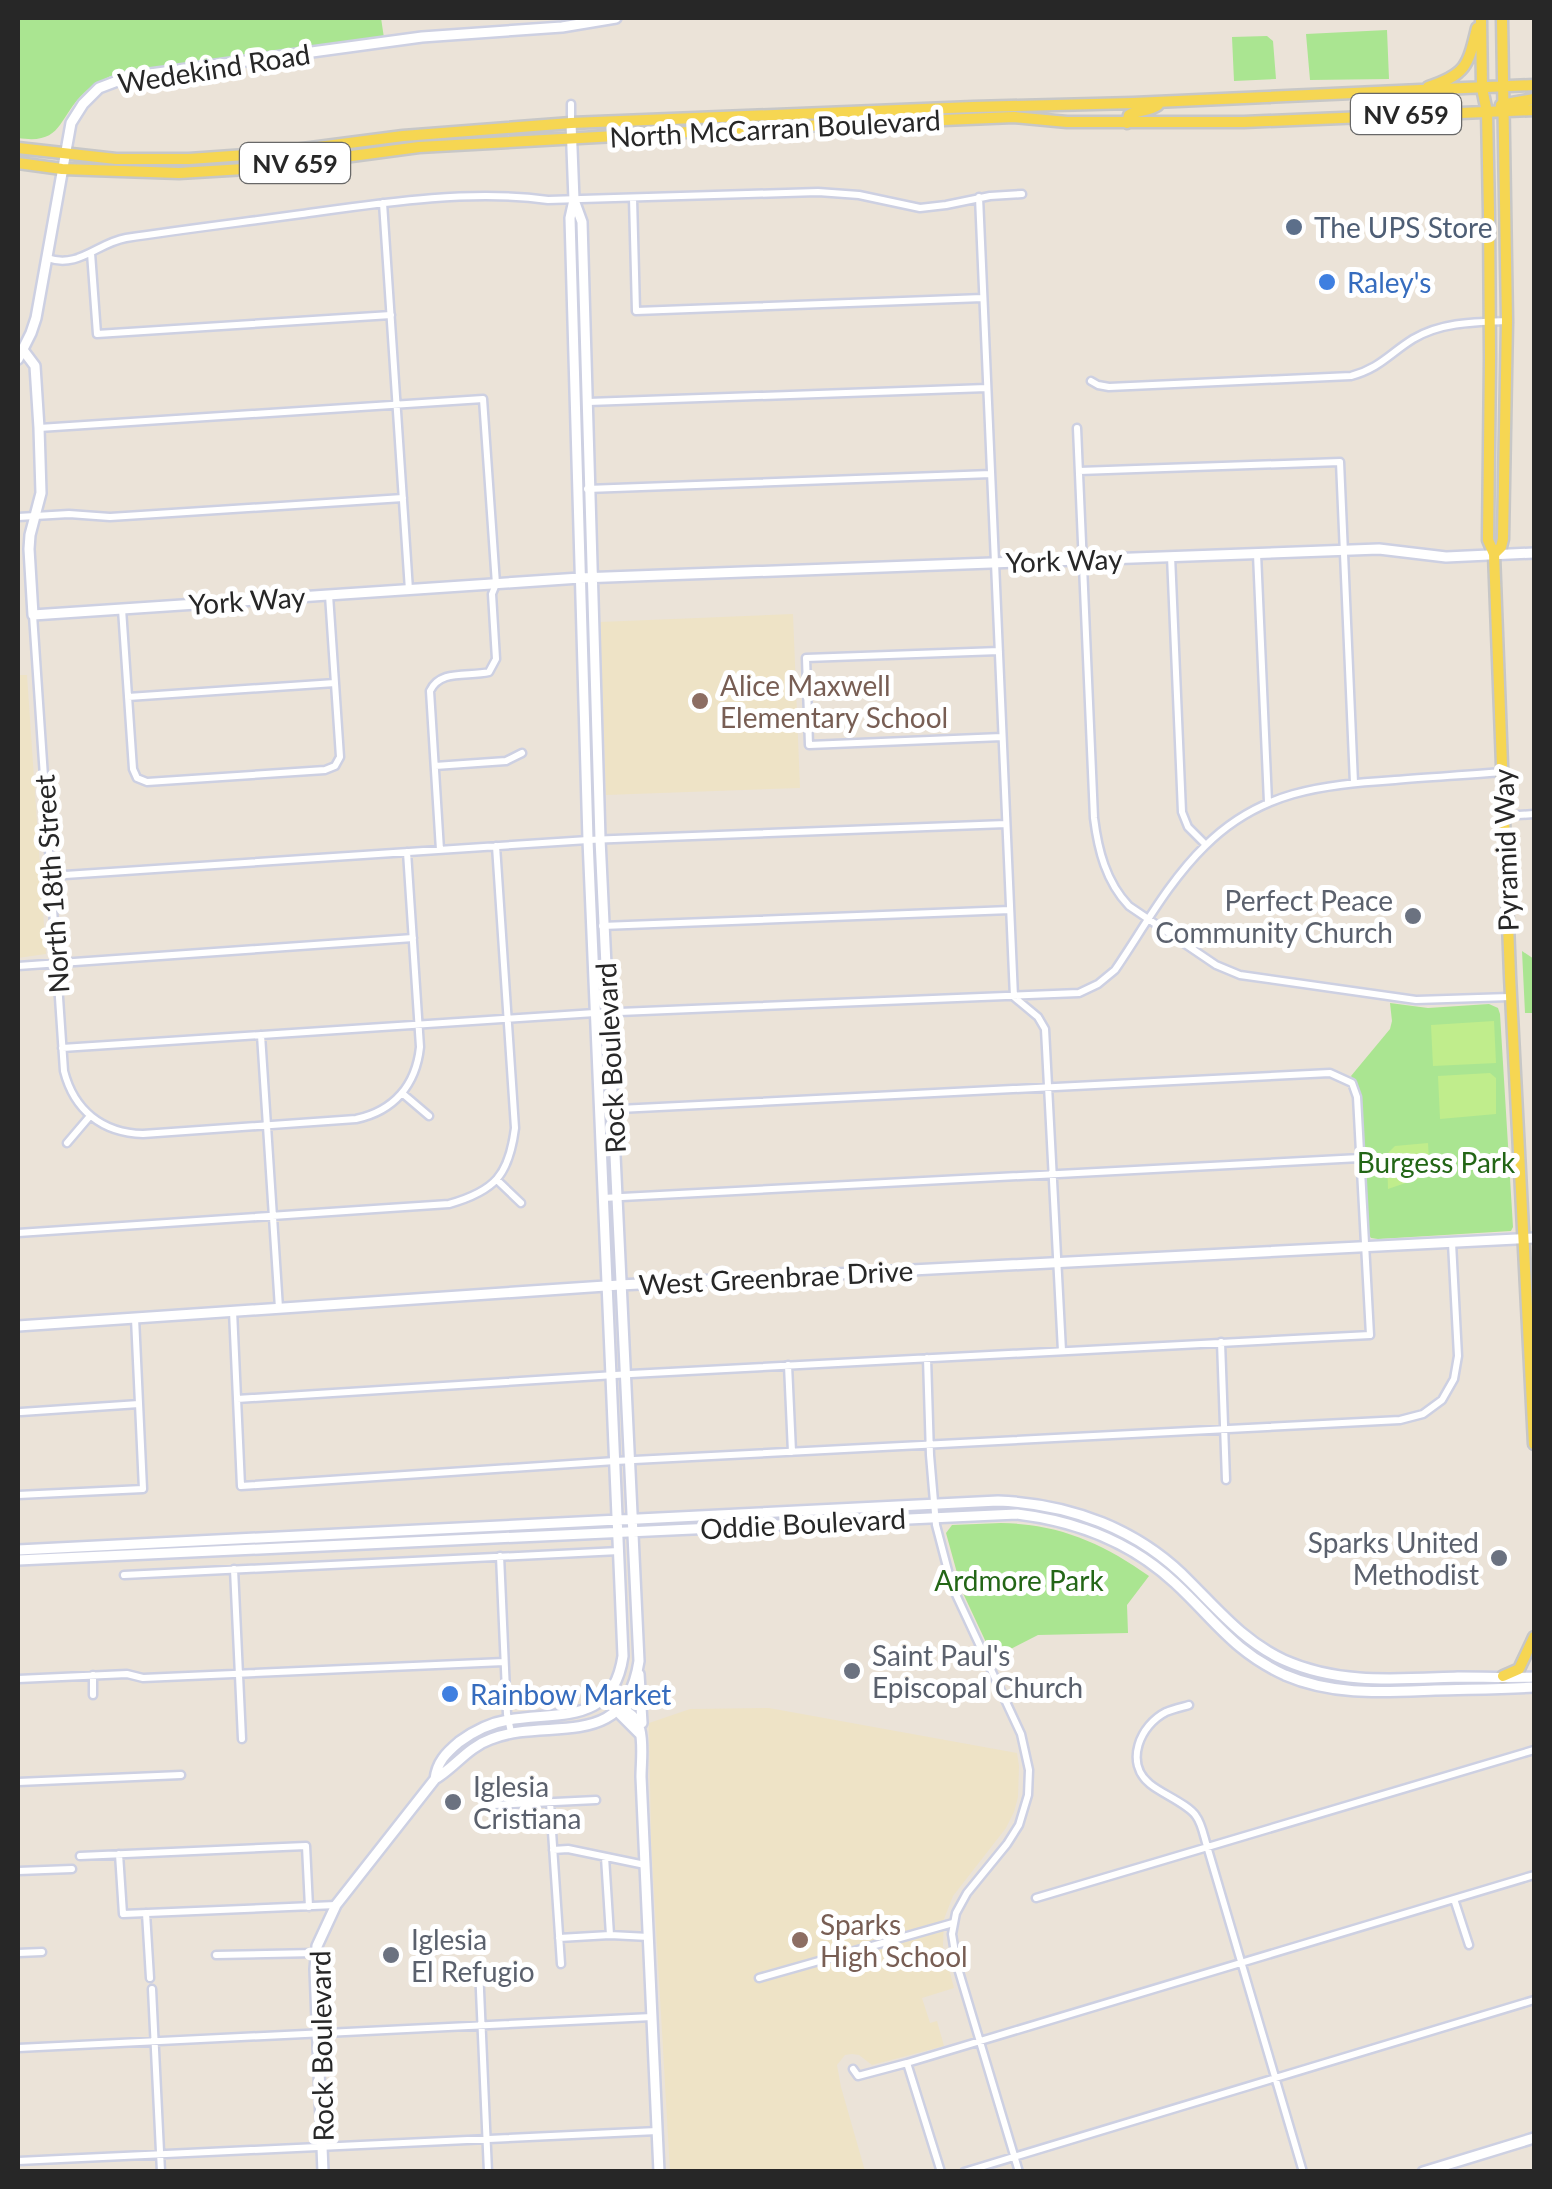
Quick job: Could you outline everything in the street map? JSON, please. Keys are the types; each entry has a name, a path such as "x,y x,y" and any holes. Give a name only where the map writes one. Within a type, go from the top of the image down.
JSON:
{"main road":[{"name":"Wedekind Road","path":"20,354 36,318 72,123 99,88 128,77 422,38 562,27 616,18"},
{"name":"Pyramid Way","path":"1480,18 1482,88 1487,112 1488,540 1494,554 1511,996 1530,1238 1534,1444"},
{"path":"1417,90 1450,79 1466,65 1480,18"},
{"name":"Pyramid Way","path":"1494,554 1503,539 1507,321 1502,18"},
{"name":"North McCarran Boulevard","path":"18,148 64,155 189,159 404,136 572,124 1534,85"},
{"path":"1504,108 1534,99"},
{"path":"1127,122 1134,112 1163,101"},
{"name":"North McCarran Boulevard","path":"18,163 133,172 222,170 406,148 1014,117 1068,122 1244,122 1487,112 1504,108 1534,110"},
{"name":"Rock Boulevard","path":"323,2172 316,1952 336,1904 435,1780 472,1748 511,1732 579,1728 600,1721 617,1709 630,1690 638,1661 604,926 594,840 580,578 570,218 574,200 572,124"},
{"name":"Rock Boulevard","path":"435,1780 438,1764 478,1730 508,1720 569,1715 587,1709 604,1697 618,1675 623,1656 592,926 594,577 582,222 574,200"},
{"name":"North 18th Street","path":"20,354 36,366 41,494 29,550 33,615"},
{"name":"York Way","path":"33,615 594,577 1379,549 1446,557 1534,553"},
{"name":"West Greenbrae Drive","path":"18,1326 607,1286 1530,1238"},
{"name":"Oddie Boulevard","path":"18,1550 998,1501 1038,1504 1082,1514 1115,1528 1169,1562 1240,1633 1282,1659 1310,1670 1373,1680 1534,1677"},
{"name":"Oddie Boulevard","path":"18,1560 1000,1514 1037,1516 1110,1539 1157,1568 1214,1626 1283,1674 1322,1687 1368,1692 1534,1687"},
{"path":"1504,1676 1520,1670 1534,1638"},
{"path":"638,1661 659,2172"},
{"path":"604,1697 641,1736"},
{"path":"1422,2172 1534,2138"}],"street":[{"name":"Rock Boulevard","path":"571,104 572,124"},
{"path":"47,258 72,262 120,239 383,203 513,196 574,200 818,192 859,195 920,208 1022,194"},
{"path":"632,198 636,310 983,298"},
{"path":"979,198 1014,997 1038,1017 1045,1029 1062,1350"},
{"path":"383,203 409,590"},
{"path":"91,253 97,334 391,314"},
{"path":"1091,381 1109,387 1338,378 1377,366 1425,333 1456,324 1507,321"},
{"path":"588,402 987,388"},
{"path":"39,428 483,398 496,584 492,594 495,664 484,674 440,678 430,691 440,850"},
{"path":"1077,428 1096,836 1115,889 1130,906 1216,965 1250,977 1416,1000 1511,996"},
{"path":"1079,471 1340,462 1354,783"},
{"path":"578,490 991,474"},
{"path":"18,517 110,517 403,498"},
{"path":"1257,553 1268,802"},
{"path":"1171,556 1182,812 1188,827 1206,845"},
{"path":"122,609 133,769 138,778 142,781 326,770 335,766 340,756 329,595"},
{"name":"North 18th Street","path":"33,615 62,1048 67,1083 90,1116"},
{"path":"999,651 806,658 809,744 1002,738"},
{"path":"128,697 335,683"},
{"path":"435,766 506,761 522,753"},
{"path":"62,1048 595,1013 1079,993 1110,981 1181,874 1206,845 1232,823 1268,802 1312,788 1502,772"},
{"path":"1504,816 1534,814"},
{"path":"50,876 594,840 1006,824"},
{"path":"18,1232 449,1204 476,1196 497,1180 511,1156 515,1128 496,846"},
{"path":"68,1143 90,1116 110,1128 132,1134 368,1116 390,1105 410,1082 419,1059 408,852"},
{"path":"592,926 1010,910"},
{"path":"18,966 413,938"},
{"path":"261,1035 279,1308"},
{"path":"237,1399 1370,1334 1357,1097 1348,1079 1330,1073 599,1110"},
{"path":"402,1094 429,1116"},
{"path":"603,1198 1360,1158"},
{"path":"497,1180 521,1203"},
{"path":"233,1311 242,1486 628,1460 1400,1420 1423,1414 1442,1400 1454,1379 1458,1356 1452,1242"},
{"path":"18,1496 143,1490 134,1318"},
{"path":"1221,1342 1226,1480"},
{"path":"927,1358 935,1517 952,1586 1018,1727 1029,1770 1022,1818 1007,1844 962,1900 953,1923 955,1958 1019,2172"},
{"path":"788,1365 792,1452"},
{"path":"21,1412 139,1404"},
{"path":"124,1575 619,1550"},
{"path":"500,1556 511,1732"},
{"path":"234,1569 242,1739"},
{"path":"18,1679 128,1674 142,1678 504,1662"},
{"path":"92,1675 93,1694"},
{"path":"1189,1705 1165,1713 1151,1723 1136,1748 1136,1758 1142,1777 1196,1815 1303,2172"},
{"path":"1036,1898 1534,1750"},
{"path":"18,1782 181,1774"},
{"path":"493,1806 596,1800"},
{"path":"550,1802 561,1964"},
{"path":"80,1856 306,1846 309,1907"},
{"path":"553,1850 645,1865"},
{"path":"119,1854 124,1914 336,1904"},
{"path":"606,1857 610,1935"},
{"path":"18,1871 72,1869"},
{"path":"853,2069 860,2076 1534,1875"},
{"path":"1454,1898 1468,1945"},
{"path":"146,1912 150,1978"},
{"path":"759,1978 953,1923"},
{"path":"559,1938 648,1937"},
{"path":"18,1953 42,1952"},
{"path":"216,1955 316,1952"},
{"path":"479,1968 488,2172"},
{"path":"152,1990 161,2172"},
{"path":"964,2172 1534,2000"},
{"path":"18,2048 652,2017"},
{"path":"907,2062 940,2172"},
{"path":"18,2161 657,2131"}],"shaded area":[{"name":"Alice Maxwell Elementary School","path":"793,614 800,788 606,795 600,622"},
{"path":"18,675 27,675 46,954 18,958"},
{"name":"Sparks High School","path":"769,1708 1017,1753 1018,1797 1006,1828 953,1896 944,1919 943,1946 954,1988 922,1998 930,2023 937,2021 944,2046 872,2065 859,2055 845,2055 837,2065 865,2171 670,2171 651,1840 649,1723 690,1709"}],"green space":[{"path":"18,18 381,18 384,38 118,73 88,89 52,134 33,139 18,138"},
{"path":"1387,30 1389,79 1310,80 1306,34"},
{"path":"1267,36 1273,41 1276,79 1234,81 1232,37"},
{"path":"1522,951 1534,959 1534,1013 1525,1013"},
{"name":"Burgess Park","path":"1390,1003 1428,1008 1489,1004 1498,1008 1511,1231 1378,1239 1368,1234 1361,1097 1351,1076 1390,1029"},
{"path":"1494,1021 1496,1063 1433,1066 1431,1025"},
{"path":"1490,1073 1496,1078 1496,1114 1440,1119 1438,1076"},
{"path":"1428,1143 1429,1160 1423,1177 1388,1189 1387,1154 1395,1146"},
{"name":"Ardmore Park","path":"1001,1523 1042,1527 1079,1538 1149,1576 1127,1605 1128,1633 1038,1635 997,1656 991,1653 962,1591 946,1533 952,1525"}],"place":[{"name":"The UPS Store","path":"1294,227"},
{"name":"Raley's","path":"1327,282"},
{"name":"Alice Maxwell Elementary School","path":"700,701"},
{"name":"Perfect Peace Community Church","path":"1413,916"},
{"name":"Sparks United Methodist","path":"1499,1558"},
{"name":"Saint Paul's Episcopal Church","path":"852,1671"},
{"name":"Rainbow Market","path":"450,1694"},
{"name":"Iglesia Cristiana","path":"453,1802"},
{"name":"Sparks High School","path":"800,1940"},
{"name":"Iglesia El Refugio","path":"391,1955"}]}
